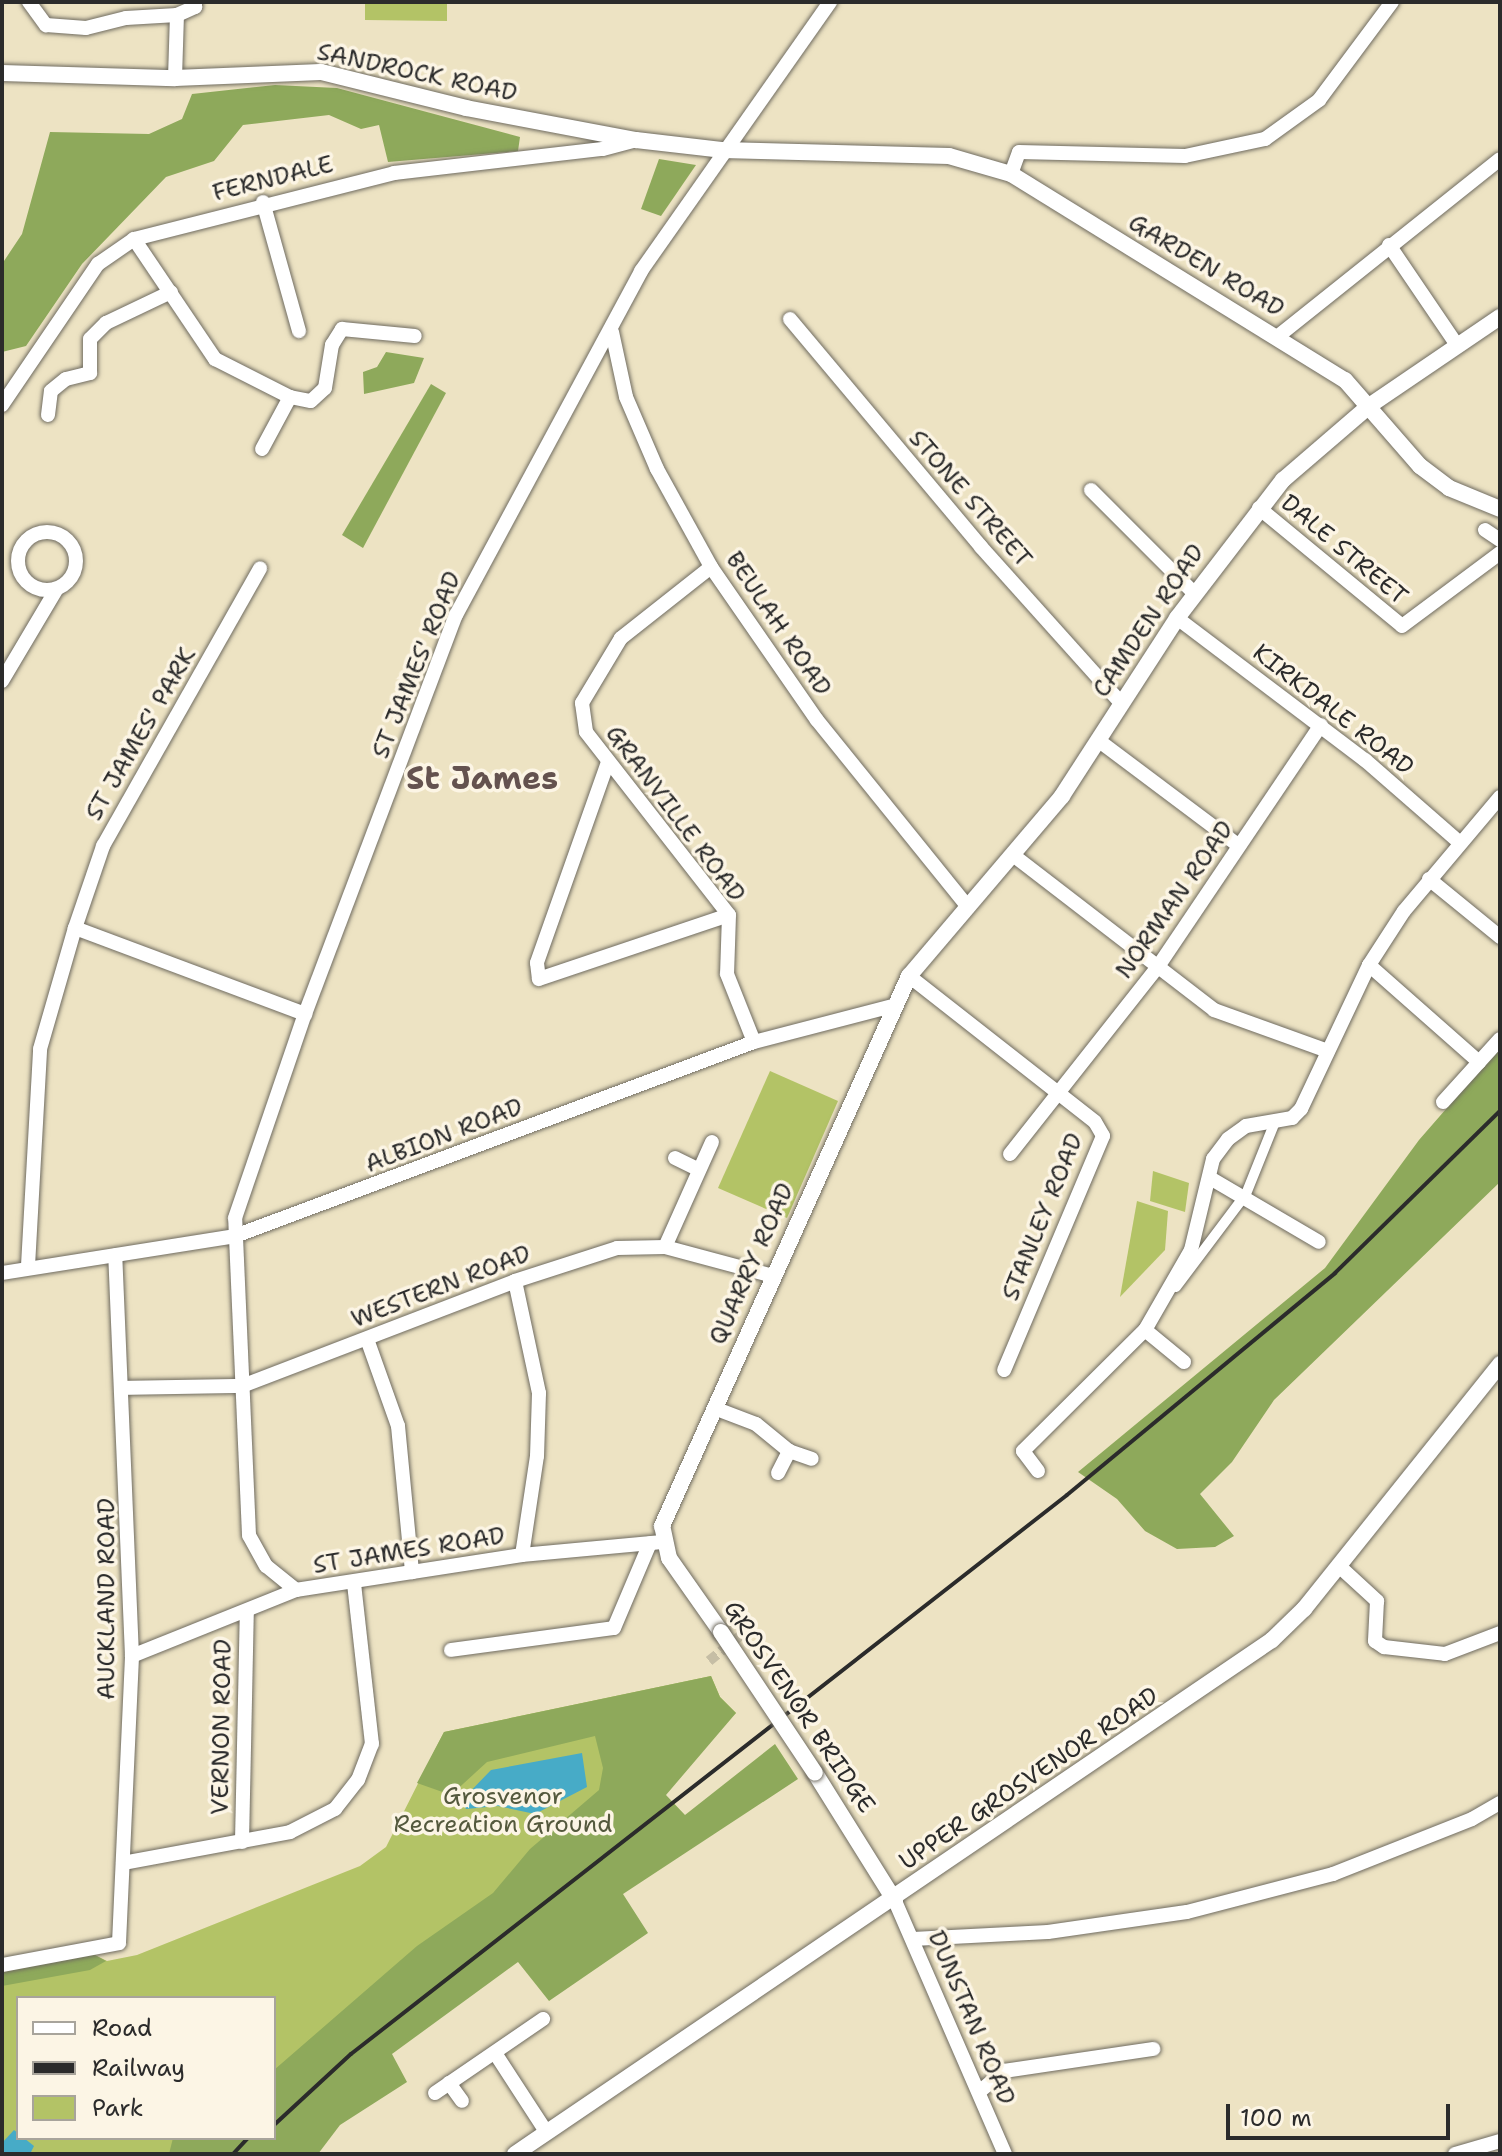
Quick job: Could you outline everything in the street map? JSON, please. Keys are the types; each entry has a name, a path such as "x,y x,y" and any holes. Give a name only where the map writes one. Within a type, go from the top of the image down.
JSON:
{"street":[{"path":"29,2 46,25 86,28 126,18 177,15 195,7 195,2"},
{"name":"ST JAMES' ROAD","path":"235,1236 235,1218 305,1014 456,615 612,332 629,291 723,150 830,2"},
{"path":"1011,174 1019,152 1185,156 1265,139 1319,100 1392,2"},
{"path":"175,78 177,15"},
{"name":"SANDROCK ROAD","path":"2,73 175,78 321,72 466,108 636,140 723,150"},
{"name":"FERNDALE","path":"2,405 98,264 134,239 263,202 394,173 603,149 636,140"},
{"name":"GARDEN ROAD","path":"723,150 898,150 949,156 1011,174 1345,380 1420,466 1449,488 1500,509"},
{"path":"1277,337 1500,159"},
{"path":"263,202 299,331"},
{"path":"134,239 215,359 290,397 311,401 325,388 332,345 342,329 415,336"},
{"path":"1389,245 1457,345"},
{"path":"48,415 51,391 66,379 90,373 90,339 106,323 171,292"},
{"name":"CAMDEN ROAD","path":"892,1006 909,976 1062,796 1194,593 1259,508 1306,455 1369,406 1500,317"},
{"name":"STONE STREET","path":"790,319 981,547 1121,703"},
{"name":"BEULAH ROAD","path":"612,332 626,397 657,469 711,567 817,720 968,907"},
{"path":"262,449 290,397"},
{"path":"1091,490 1194,593"},
{"name":"DALE STREET","path":"1259,508 1402,626 1500,553"},
{"path":"1485,530 1500,540"},
{"path":"2,681 56,590 76,569 74,549 60,535 41,532 24,542 18,568 28,584 56,590"},
{"name":"GRANVILLE ROAD","path":"711,567 621,638 601,664 582,703 586,732 729,915 727,974 754,1042"},
{"name":"ST JAMES' PARK","path":"28,1266 40,1049 75,928 103,846 260,568"},
{"name":"KIRKDALE ROAD","path":"1177,618 1321,725 1458,841"},
{"name":"NORMAN ROAD","path":"1010,1154 1157,968 1321,725"},
{"path":"1098,740 1239,846"},
{"path":"608,762 537,963 539,979 729,915"},
{"path":"1158,1312 1191,1250 1213,1159 1228,1139 1246,1126 1292,1118 1308,1097 1369,965 1458,841 1500,797"},
{"path":"1013,855 1214,1010 1328,1051"},
{"path":"1429,879 1500,937"},
{"path":"75,928 305,1014"},
{"path":"1369,965 1479,1062"},
{"name":"STANLEY ROAD","path":"909,976 1095,1122 1103,1136 1004,1370"},
{"name":"ALBION ROAD","path":"2,1273 28,1266 235,1236 754,1042 892,1006"},
{"name":"QUARRY ROAD","path":"656,1543 892,1006"},
{"path":"1443,1102 1500,1039"},
{"path":"1038,1471 1023,1451 1145,1330 1246,1194 1275,1122"},
{"path":"665,1247 712,1142"},
{"path":"675,1158 698,1169"},
{"path":"1210,1178 1246,1194 1319,1242"},
{"name":"ST JAMES ROAD","path":"235,1236 249,1535 266,1566 296,1590 522,1555 656,1543"},
{"name":"WESTERN ROAD","path":"124,1388 242,1386 515,1281 617,1248 665,1247 773,1276"},
{"name":"AUCKLAND ROAD","path":"2,1965 119,1943 132,1656 124,1388 115,1255"},
{"path":"515,1281 539,1393 537,1456 522,1555"},
{"path":"1145,1330 1184,1362"},
{"path":"367,1339 398,1426 412,1572"},
{"name":"UPPER GROSVENOR ROAD","path":"515,2154 545,2130 734,2001 895,1901 1272,1640 1339,1566 1499,1367"},
{"path":"714,1408 771,1432 789,1451 812,1459"},
{"path":"778,1473 789,1451"},
{"path":"451,1650 614,1628 656,1543"},
{"name":"GROSVENOR BRIDGE","path":"656,1543 721,1632 895,1901"},
{"path":"1339,1566 1377,1601 1375,1641 1384,1647 1445,1654 1500,1633"},
{"path":"123,1863 242,1842 321,1818 335,1809 367,1765 373,1727 354,1583"},
{"path":"132,1656 296,1590"},
{"name":"VERNON ROAD","path":"242,1842 247,1612"},
{"path":"913,1939 1048,1932 1187,1912 1333,1874 1472,1819 1500,1803"},
{"name":"DUNSTAN ROAD","path":"895,1901 1005,2154"},
{"path":"435,2093 543,2019"},
{"path":"979,2092 1004,2071 1153,2049"},
{"path":"495,2053 545,2130"},
{"path":"449,2083 462,2101"},
{"path":"1455,2154 1500,2141"}],"green space":[{"path":"365,2 447,2 447,21 365,20"},
{"path":"275,85 337,88 520,137 518,151 388,162 379,125 361,129 329,115 243,125 214,161 166,177 82,264 26,346 2,352 2,264 22,234 50,132 149,134 182,119 192,94"},
{"path":"659,159 696,165 661,216 641,209"},
{"path":"386,352 424,358 414,383 364,394 363,372 377,367"},
{"path":"431,384 446,393 363,548 342,535"},
{"path":"1500,1047 1500,1182 1274,1400 1232,1462 1200,1494 1234,1536 1215,1547 1177,1549 1145,1531 1117,1499 1078,1472 1325,1268 1419,1140"},
{"path":"770,1071 838,1101 787,1218 718,1188"},
{"path":"1153,1171 1189,1183 1185,1212 1150,1201"},
{"path":"1137,1201 1168,1211 1165,1250 1120,1297"},
{"name":"Grosvenor Recreation Ground","path":"711,1676 720,1697 736,1713 276,2112 276,1996 16,1996 16,2140 246,2140 231,2154 2,2154 2,1972 93,1954 107,1961 137,1955 360,1866 386,1847 444,1732"},
{"path":"711,1676 720,1697 736,1713 666,1795 685,1815 775,1744 798,1779 623,1894 648,1933 549,2001 518,1962 392,2054 407,2082 340,2125 318,2154 169,2154 172,2140 276,2140 276,2068 417,1946 493,1893 530,1849 599,1790 603,1768 595,1736 487,1762 451,1795 417,1783 444,1732"},
{"path":"93,1954 106,1961 90,1970 2,1986 2,1972"}],"water":[{"path":"582,1753 587,1787 535,1814 498,1806 466,1809 462,1800 491,1770"},
{"path":"14,2130 16,2140 26,2140 34,2146 30,2154 2,2154 2,2143"}],"tunnel":[{"path":"709,1661 751,1627"}],"railway":[{"path":"276,2123 351,2054 1067,1495 1335,1273 1500,1111"},
{"path":"233,2154 246,2140"}],"district":[{"name":"St James","path":"482,778"}]}
